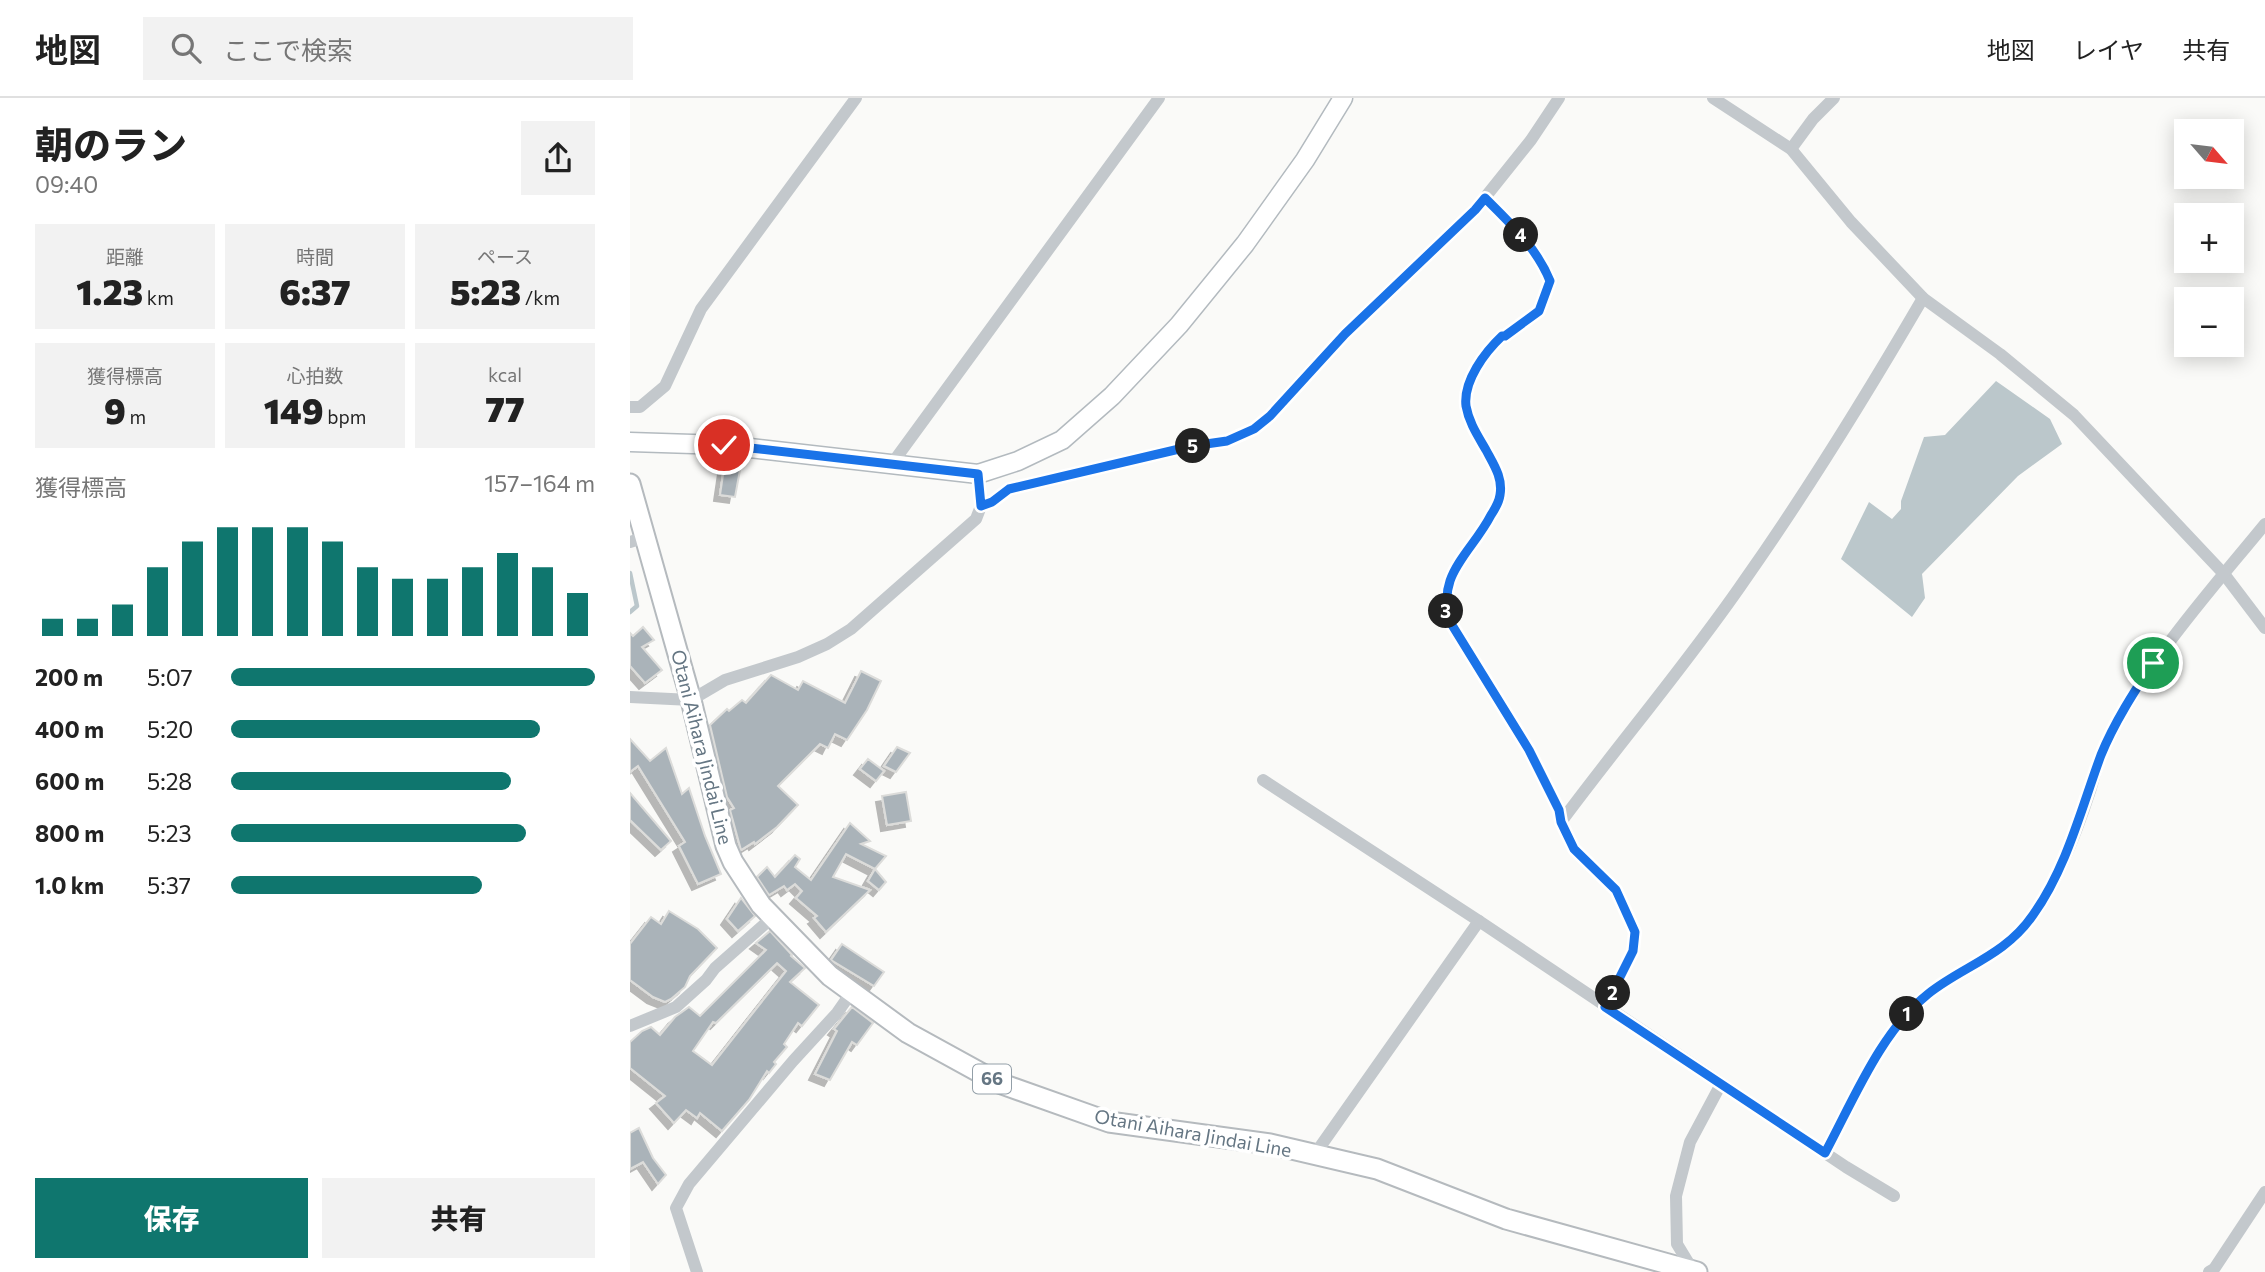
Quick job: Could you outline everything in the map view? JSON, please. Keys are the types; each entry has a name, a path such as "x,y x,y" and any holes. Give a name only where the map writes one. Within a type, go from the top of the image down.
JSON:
{"main road":[{"name":"Otani Aihara Jindai Line","path":"630,484 638,539 691,700 726,846 761,905 830,976 851,993 908,1033 999,1083 1068,1109 1109,1122 1270,1143 1377,1169 1506,1219 1695,1272"}],"street":[{"path":"630,407 640,407 665,386 701,309 856,98"},
{"path":"891,464 1159,98"},
{"path":"981,506 992,502 1009,489 1192,446 1227,441 1254,429 1270,416 1345,334 1475,210 1531,140 1559,98"},
{"path":"1713,98 1791,149 1850,222 1923,298 2000,354 2074,415 2224,574 2265,628"},
{"path":"1791,149 1813,119 1834,98"},
{"path":"630,442 724,445 978,474 1018,461 1062,440 1112,396 1179,326 1245,244 1305,160 1338,101"},
{"path":"1485,198 1543,262 1550,281 1539,311 1502,336 1486,351 1469,387 1466,404 1472,426 1501,482 1500,499 1483,531 1464,552 1446,588 1446,609 1465,647 1529,750 1559,810 1561,822 1574,849 1616,890 1635,932 1633,951 1605,1007"},
{"path":"1561,822 1670,683 1742,585 1793,509 1923,298"},
{"path":"630,697 691,700 725,680 798,657 851,629 976,519 981,506 978,474"},
{"path":"1825,1153 1874,1062 1908,1013 1929,993 1986,959 2016,936 2033,916 2056,878 2103,752 2136,689 2153,663 2265,524"},
{"path":"1263,780 1894,1196"},
{"path":"630,1026 655,1018 676,1007 774,916"},
{"path":"1315,1154 1479,921"},
{"path":"697,1272 676,1208 689,1184 837,1013 851,993"},
{"path":"1695,1272 1677,1244 1676,1196 1690,1143 1721,1084"},
{"path":"2209,1272 2265,1192"}],"shaded area":[{"path":"1996,381 2050,419 2062,444 2018,476 1922,574 1925,598 1912,617 1841,559 1869,502 1892,519 1901,509 1901,501 1924,437 1945,435"}],"building":[{"path":"724,468 740,470 735,497 720,495"},
{"path":"643,627 654,640 642,647 662,670 645,683 630,666 630,633 633,636"},
{"path":"861,671 881,681 867,710 847,740 835,734 828,748 820,744 778,786 798,805 777,827 755,844 754,842 741,850 730,810 734,808 727,797 710,725 727,709 729,711 742,700 746,703 771,675 798,690 803,681 845,703"},
{"path":"630,739 650,761 666,748 682,794 689,788 721,874 698,884 679,846 685,842 638,766 630,772"},
{"path":"897,747 910,753 896,772 884,766"},
{"path":"868,759 884,771 876,781 860,769"},
{"path":"906,792 911,821 887,825 882,796"},
{"path":"630,793 671,841 661,850 630,820"},
{"path":"850,823 870,841 861,844 886,856 875,869 846,854 833,877 870,890 826,932 814,918 817,916 796,898 802,891 795,884 787,890 784,886 769,895 757,877 767,867 775,877 795,855 800,859 795,867 811,880"},
{"path":"875,869 886,882 879,890 868,881"},
{"path":"741,898 755,916 738,931 727,919"},
{"path":"669,911 698,929 717,948 690,976 685,987 665,1002 653,997 630,980 630,944 651,917 661,924"},
{"path":"770,931 805,968 790,982 819,1005 802,1026 798,1023 784,1044 787,1047 774,1062 776,1064 769,1073 767,1071 749,1100 722,1131 700,1113 697,1118 686,1110 674,1123 656,1103 665,1096 630,1068 630,1042 651,1027 660,1035 675,1017 689,1007 700,1016 766,950 756,943","holes":["777,963 786,971 712,1065 693,1051 713,1022 716,1023"]},
{"path":"842,944 884,972 874,986 831,960"},
{"path":"852,1007 873,1023 857,1045 852,1042 830,1080 815,1074 837,1031 834,1029"},
{"path":"639,1128 653,1158 666,1175 658,1184 643,1162 630,1169 630,1133"}],"waterway":[{"path":"630,573 637,606 630,612"}],"route":[{"path":"724,445 978,474 981,506 992,502 1009,489 1192,446 1227,441 1254,429 1270,416 1345,334 1485,198 1543,262 1550,281 1539,311 1502,336 1486,351 1469,387 1466,404 1472,426 1501,482 1500,499 1483,531 1464,552 1446,588 1446,609 1452,625 1529,750 1559,810 1561,822 1574,849 1616,890 1635,932 1633,951 1605,1007 1825,1153 1874,1062 1908,1013 1929,993 1986,959 2016,936 2033,916 2056,878 2103,752 2153,663"}]}
